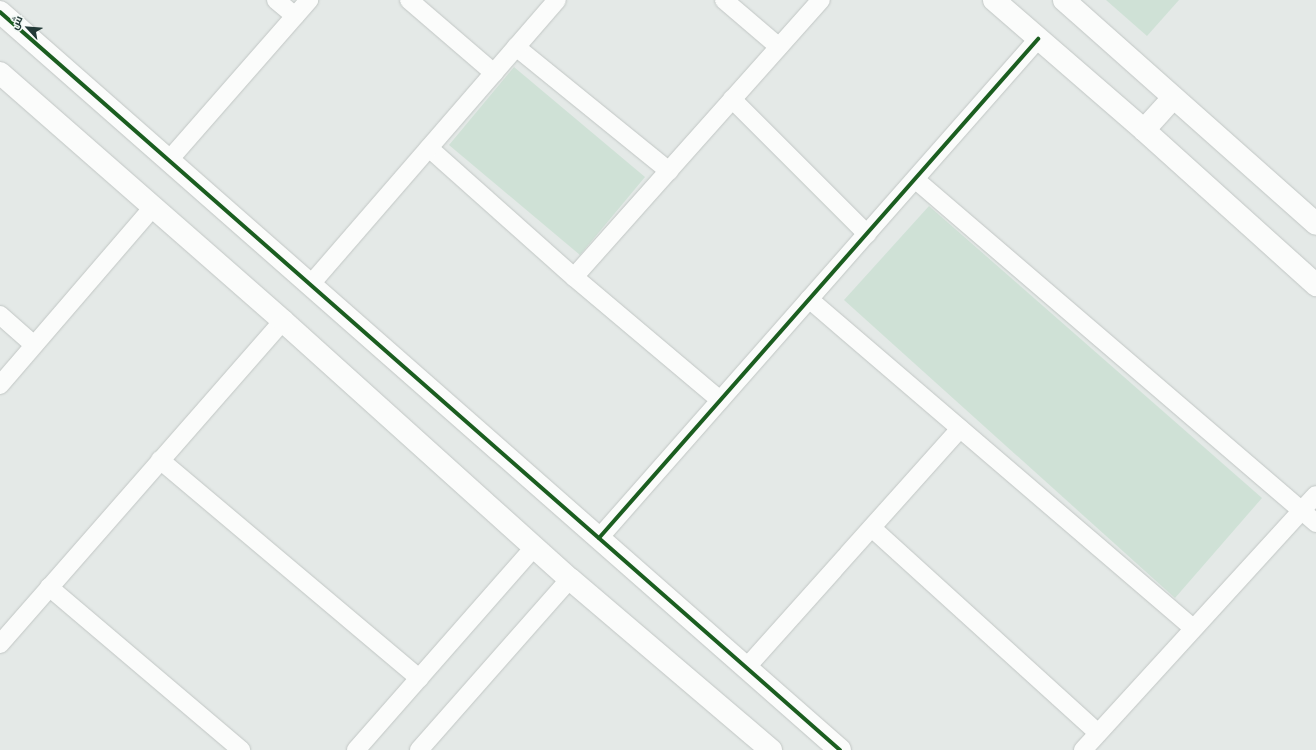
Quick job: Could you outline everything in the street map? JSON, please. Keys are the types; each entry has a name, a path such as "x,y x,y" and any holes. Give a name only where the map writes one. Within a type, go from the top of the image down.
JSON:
{"street":[{"path":"276,0 295,16"},
{"path":"169,160 309,0"},
{"path":"408,0 494,73"},
{"path":"310,285 557,0"},
{"path":"724,0 779,47"},
{"path":"574,277 821,0"},
{"path":"994,0 1144,130 1316,285"},
{"path":"1064,0 1316,224"},
{"path":"0,12 840,750"},
{"path":"599,538 809,299 916,180 1038,39"},
{"path":"516,47 669,171"},
{"path":"0,73 283,321 570,579 771,750"},
{"path":"1144,130 1173,98"},
{"path":"732,99 867,234"},
{"path":"429,148 574,277 720,400"},
{"path":"916,180 1316,523"},
{"path":"0,385 153,207"},
{"path":"809,299 1193,628"},
{"path":"0,315 34,345"},
{"path":"0,644 283,321"},
{"path":"746,668 960,429"},
{"path":"160,460 419,678"},
{"path":"1083,750 1316,495"},
{"path":"872,528 1098,733"},
{"path":"356,750 535,546"},
{"path":"419,750 570,579"},
{"path":"49,587 241,750"}],"green space":[{"path":"1106,0 1179,0 1147,36"},
{"path":"514,67 645,177 580,255 449,145"},
{"path":"929,206 1262,498 1175,598 844,300"}],"cycle path":[{"path":"0,12 840,750"},
{"path":"599,538 1038,39"}]}
